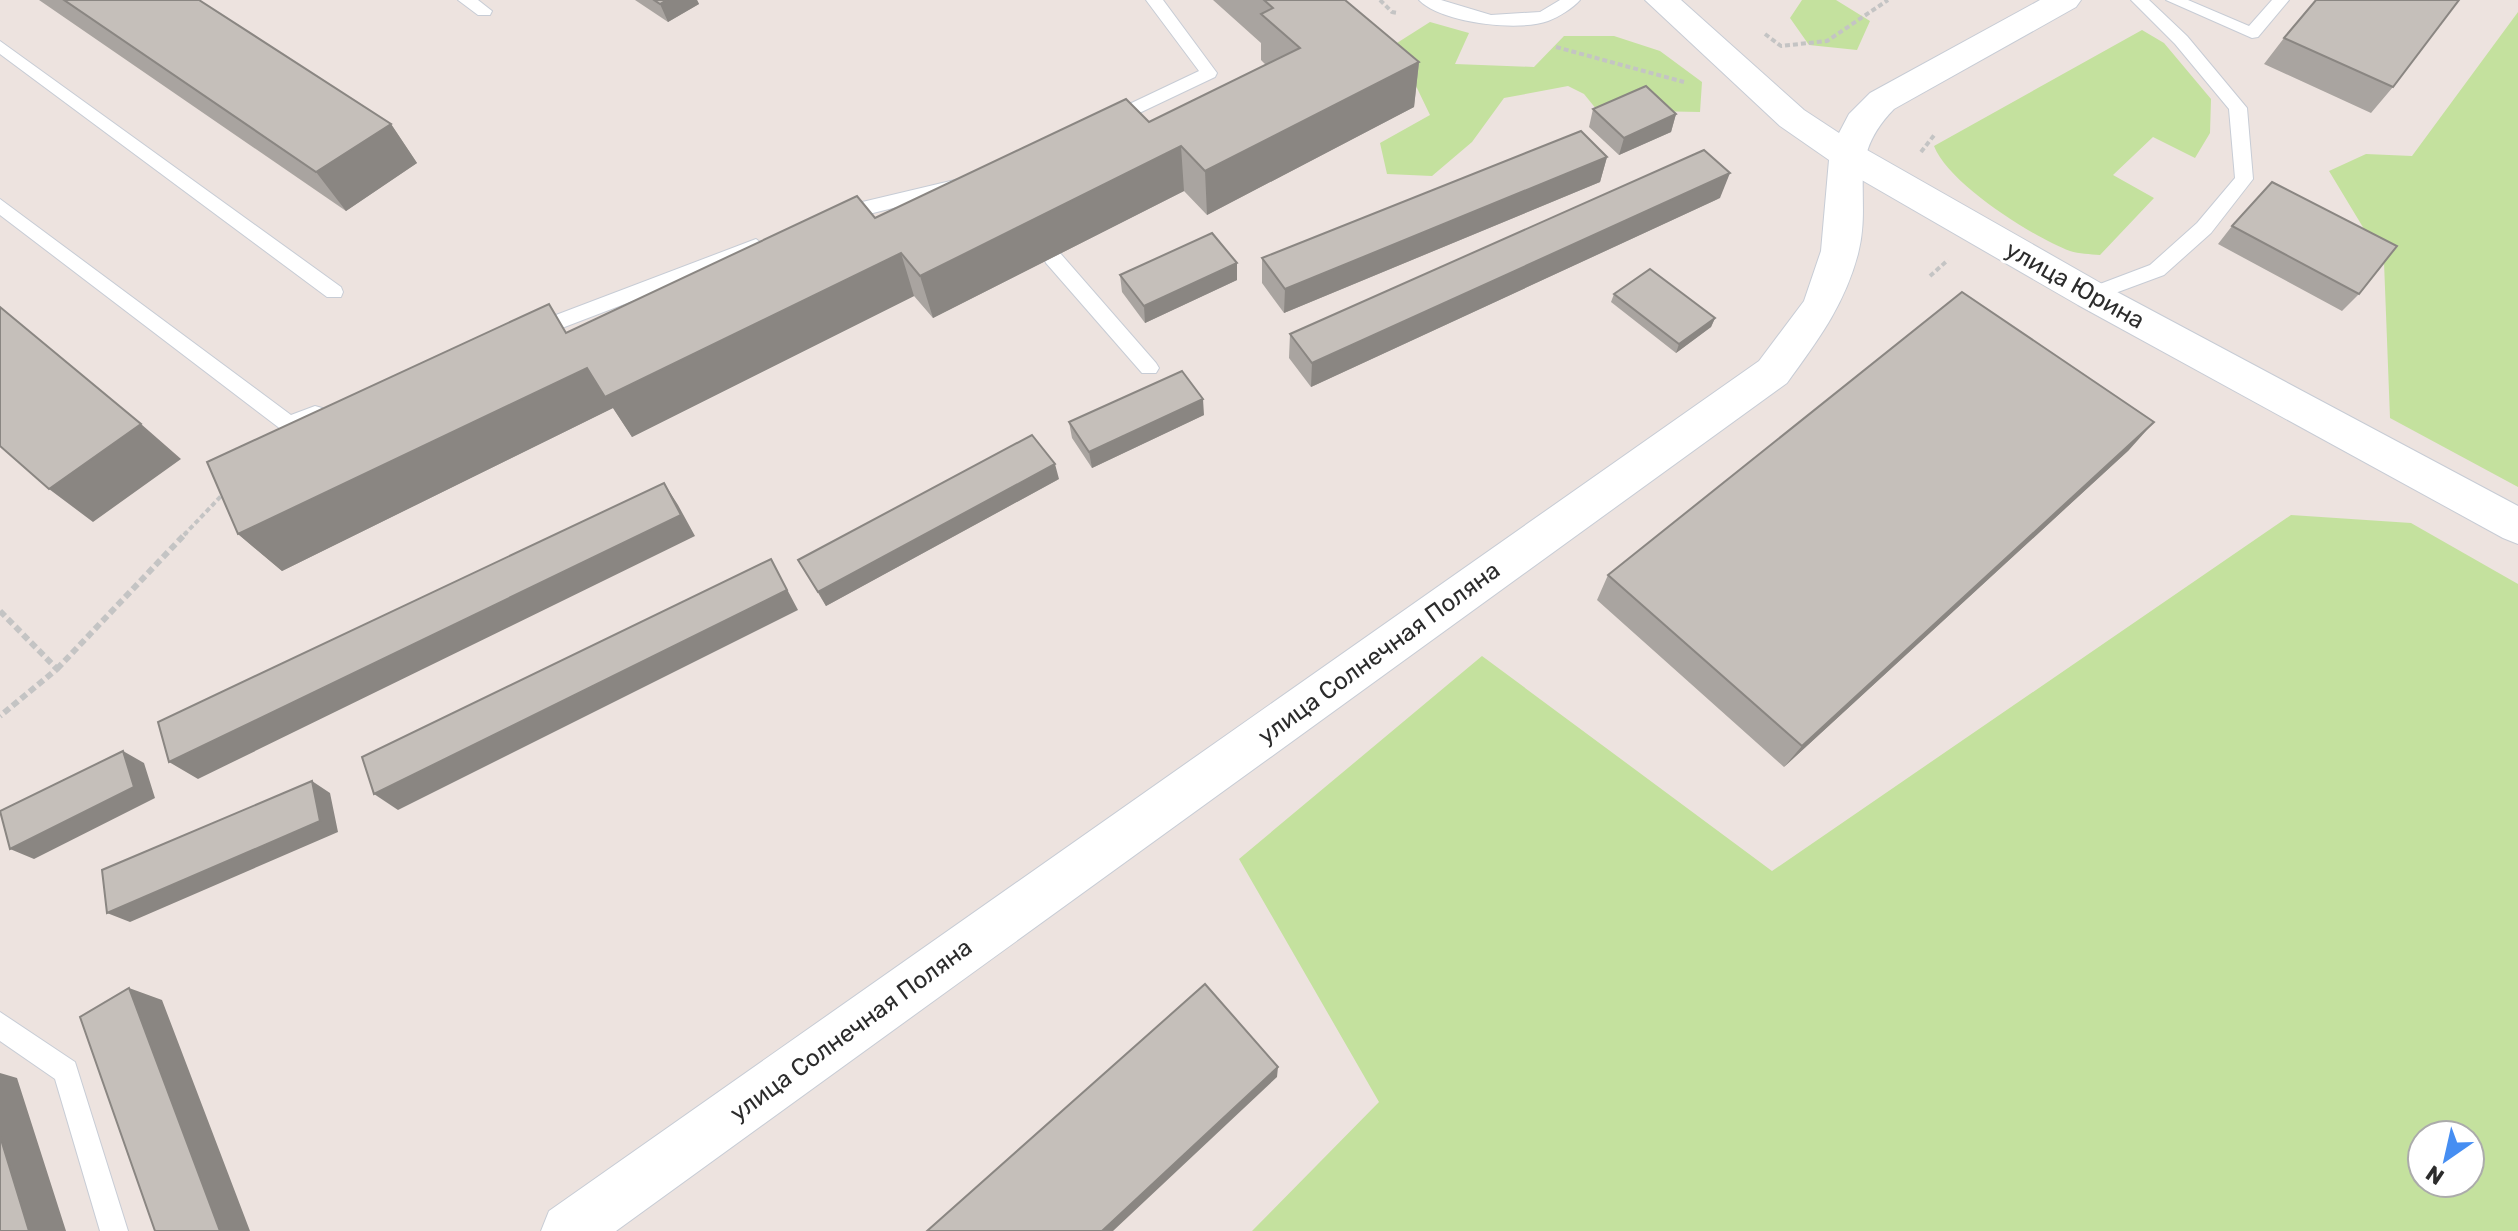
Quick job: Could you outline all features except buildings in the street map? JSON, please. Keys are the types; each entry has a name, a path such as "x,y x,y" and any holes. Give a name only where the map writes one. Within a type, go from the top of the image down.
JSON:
{"street":[{"name":"улица Юрина","path":"1661,0 1792,118 1847,155 2091,295 2518,526"},
{"name":"улица Солнечная Поляна","path":"569,1231 1773,372 1821,306 1840,251 1847,155 1861,122 1882,101 2065,0"}],"lane":[{"path":"466,0 484,11"},
{"path":"1097,126 1209,73 1154,0"},
{"path":"1427,0 1452,11 1491,20 1544,17 1572,0"},
{"path":"2091,295 2157,270 2204,228 2244,179 2238,108 2181,40 2139,0"},
{"path":"2174,0 2252,33 2281,0"},
{"path":"0,46 334,292"},
{"path":"819,222 848,211 985,179"},
{"path":"0,205 289,424 333,407"},
{"path":"509,340 774,239"},
{"path":"1053,258 1149,368"},
{"path":"0,1025 66,1071 114,1231"}],"path":[{"path":"1380,0 1392,12"},
{"path":"1781,46 1827,41 1888,0"},
{"path":"0,716 57,669 225,491"},
{"path":"0,611 57,669"}],"green space":[{"path":"1802,0 1836,0 1870,21 1857,50 1809,45 1790,18"},
{"path":"2518,12 2518,487 2390,418 2384,262 2329,171 2366,154 2412,156"},
{"path":"1430,22 1469,33 1455,64 1534,67 1564,36 1614,36 1660,51 1702,82 1700,112 1597,110 1584,94 1568,86 1504,98 1472,142 1432,176 1387,174 1380,143 1430,115 1416,86 1378,55"},
{"path":"2142,30 2164,43 2211,99 2210,133 2195,158 2153,137 2113,175 2154,198 2100,255 2070,251 2034,234 1973,192 1943,161 1934,146"},
{"path":"2291,515 2411,523 2518,584 2518,1231 1252,1231 1379,1102 1239,859 1482,656 1772,871"}]}
